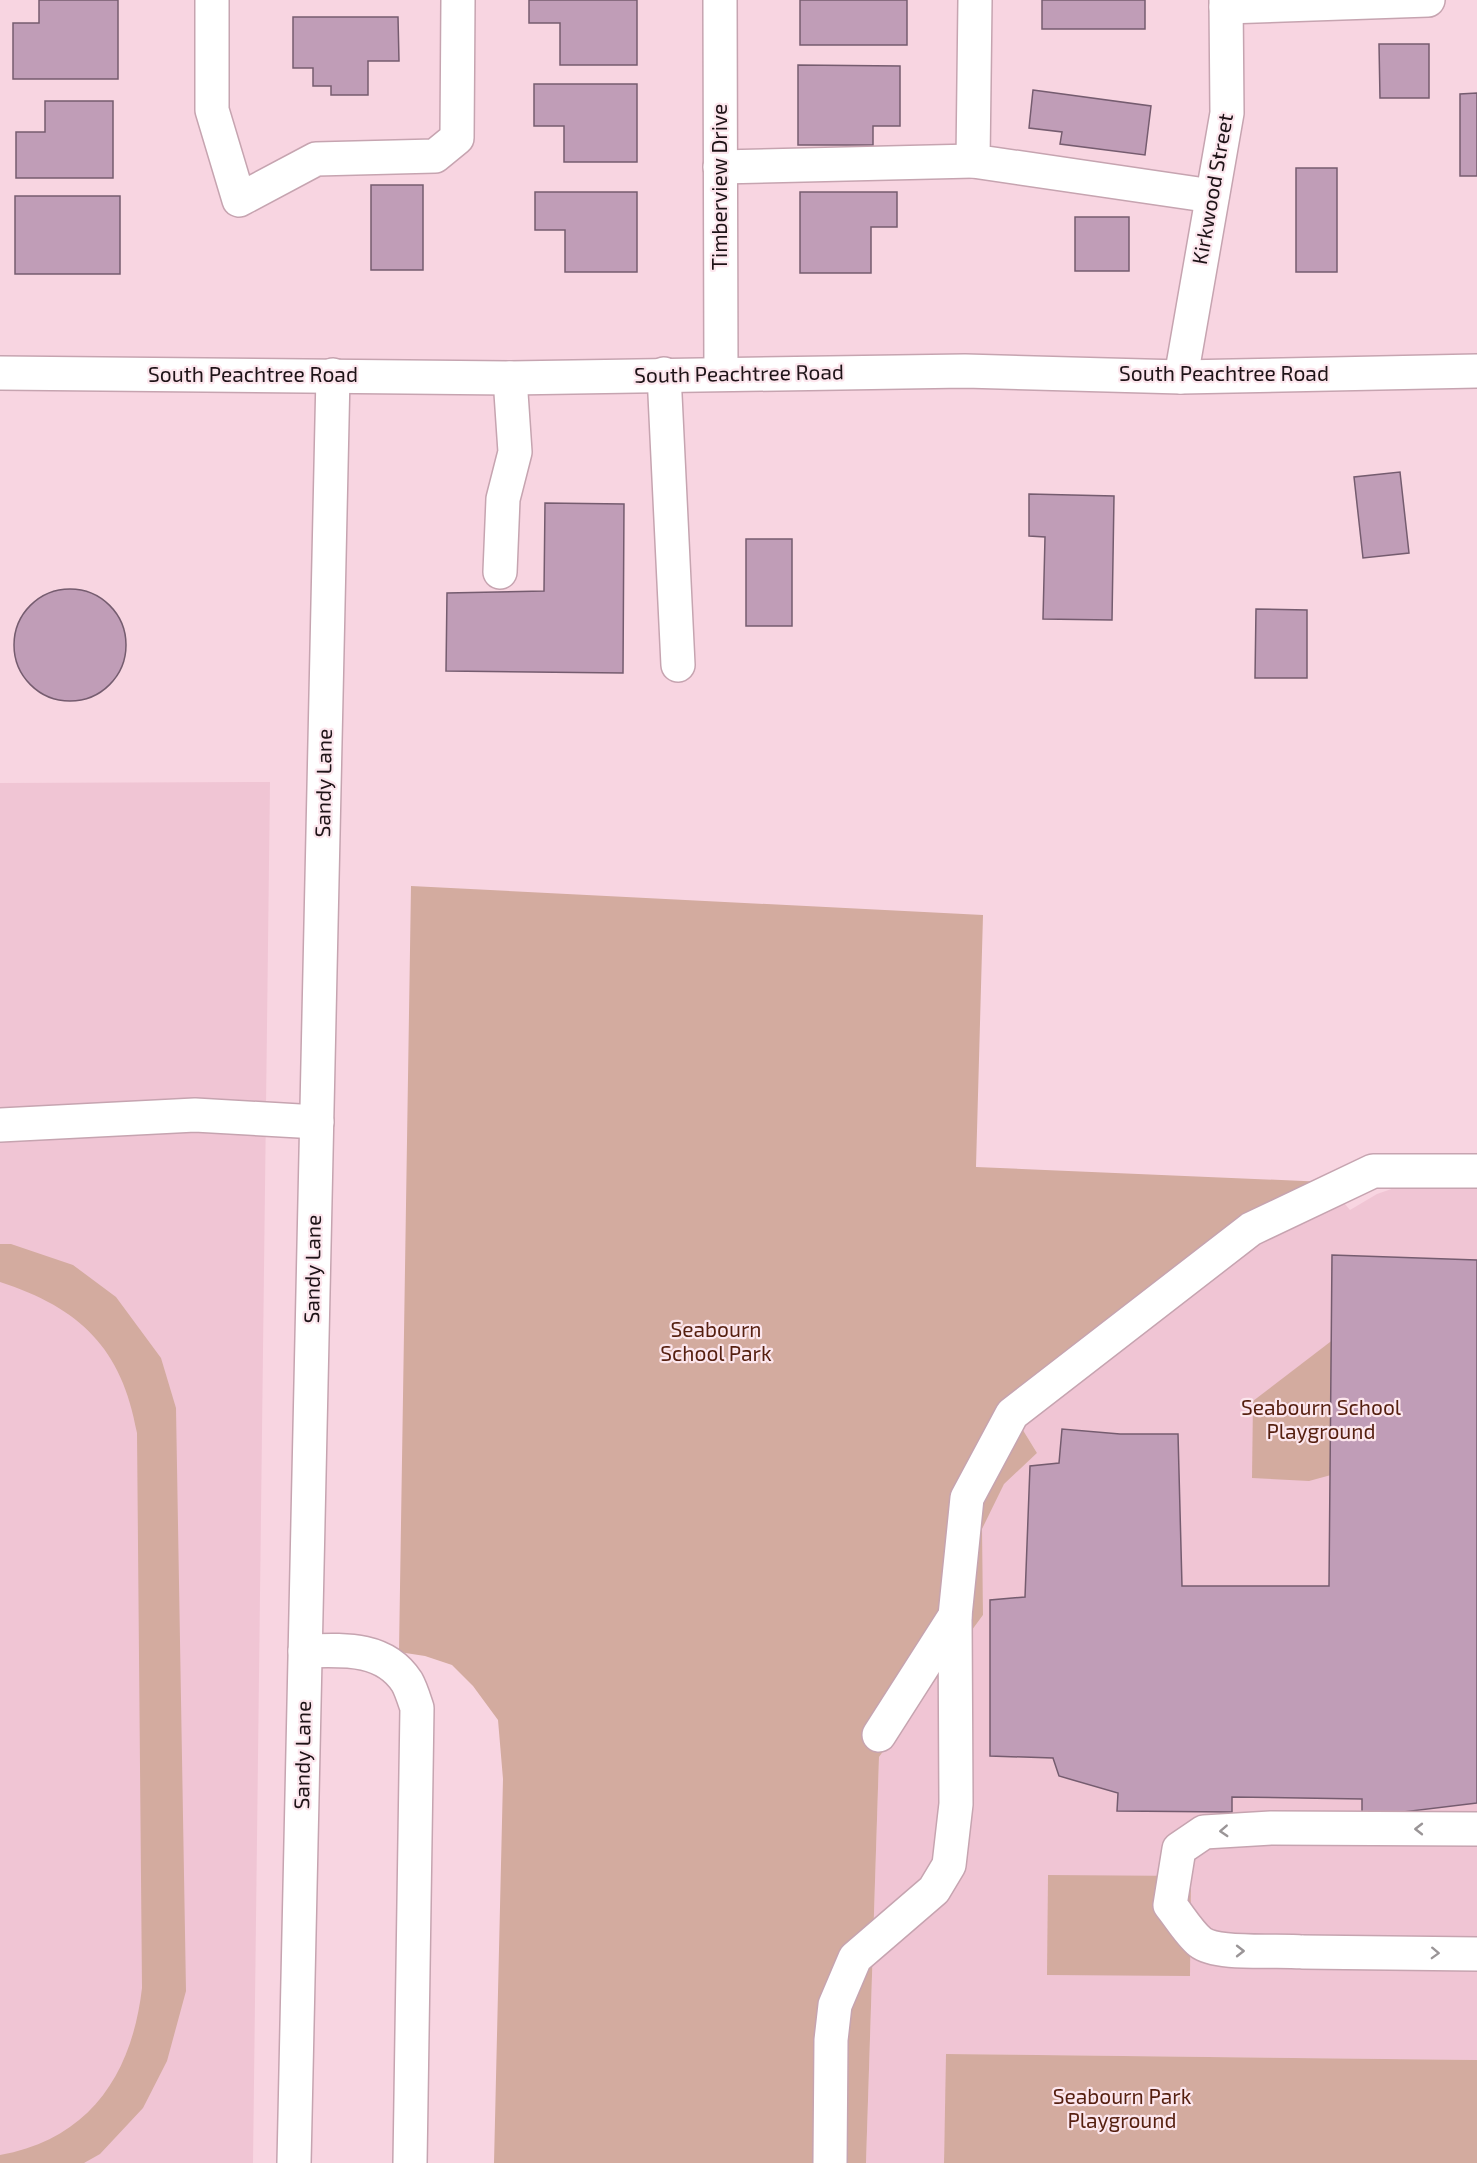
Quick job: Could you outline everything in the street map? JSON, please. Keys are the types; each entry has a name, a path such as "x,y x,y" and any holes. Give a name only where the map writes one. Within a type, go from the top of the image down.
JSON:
{"street":[{"path":"212,0 212,110 239,200 316,159 435,156 457,138 458,0"},
{"name":"Timberview Drive","path":"720,0 721,374"},
{"path":"973,161 975,0"},
{"path":"1226,4 1428,0"},
{"name":"Kirkwood Street","path":"1180,377 1227,113 1226,4"},
{"path":"720,167 973,161 1212,196"},
{"name":"South Peachtree Road","path":"0,373 510,378 965,371 1180,377 1477,371"},
{"path":"664,374 678,665"},
{"name":"Sandy Lane","path":"294,2163 333,375"},
{"path":"500,572 503,499 515,452 510,378"},
{"path":"0,1125 195,1115 317,1122"},
{"path":"830,2163 831,2040 835,2005 855,1958 934,1890 949,1865 956,1804 955,1616 967,1498 1012,1414 1251,1229 1373,1171 1477,1171"},
{"path":"879,1735 955,1616"},
{"path":"305,1651 350,1650 392,1665 407,1682 417,1708 410,2163"},
{"path":"1477,1829 1271,1828 1204,1832 1179,1849 1170,1905 1201,1943 1232,1951 1279,1949 1302,1952 1477,1954"}],"shaded area":[{"path":"270,782 253,2163 0,2163 0,783"},
{"path":"1326,1182 1350,1210 1377,1194 1403,1185 1477,1187 1477,2060 947,2054 944,2163 866,2163 879,1757 983,1615 981,1529 1004,1483 1037,1453 1018,1422"}],"green space":[{"name":"Seabourn School Park","path":"411,886 983,915 976,1167 1326,1182 1018,1422 1037,1453 1004,1484 982,1529 983,1615 879,1757 866,2163 494,2163 503,1779 498,1720 473,1686 452,1665 425,1656 399,1652"},
{"path":"0,1244 11,1244 73,1265 116,1297 161,1358 176,1408 186,1991 167,2061 143,2108 100,2154 84,2163 0,2163 0,2155 32,2147 59,2134 82,2118 101,2098 116,2074 128,2048 137,2019 142,1988 137,1433 121,1377 93,1335 75,1319 53,1305 28,1292 0,1282"},
{"name":"Seabourn School Playground","path":"1381,1303 1342,1472 1309,1481 1252,1478 1253,1401"},
{"path":"1048,1875 1191,1876 1190,1976 1047,1975"},
{"name":"Seabourn Park Playground","path":"946,2054 1477,2060 1477,2163 944,2163"}],"building":[{"path":"39,0 118,0 118,79 13,79 13,23 39,23"},
{"path":"529,0 637,0 637,65 560,65 560,23 529,23"},
{"path":"800,0 907,0 907,45 800,45"},
{"path":"1042,0 1145,0 1145,29 1042,29"},
{"path":"293,17 398,17 399,61 368,61 368,95 331,95 331,86 313,86 313,68 293,68"},
{"path":"1379,44 1429,44 1429,98 1380,98"},
{"path":"798,65 900,66 900,126 873,126 873,145 798,145"},
{"path":"534,84 637,84 637,162 564,162 564,126 534,126"},
{"path":"1033,90 1151,106 1145,155 1060,144 1062,132 1029,128"},
{"path":"1477,93 1477,176 1460,176 1460,94"},
{"path":"45,101 113,101 113,178 16,178 16,132 45,132"},
{"path":"1296,168 1337,168 1337,272 1296,272"},
{"path":"371,185 423,185 423,270 371,270"},
{"path":"535,192 637,192 637,272 565,272 565,230 535,230"},
{"path":"800,192 897,192 897,227 871,227 871,273 800,273"},
{"path":"15,196 120,196 120,274 15,274"},
{"path":"1075,217 1129,217 1129,271 1075,271"},
{"path":"1400,472 1409,553 1363,558 1354,477"},
{"path":"1029,494 1114,496 1112,620 1043,619 1045,537 1029,536"},
{"path":"545,503 624,504 623,673 446,671 447,593 544,591"},
{"path":"746,539 792,539 792,626 746,626"},
{"path":"70,589 92,593 110,605 122,623 126,645 122,667 110,685 92,697 70,701 48,697 30,685 18,667 14,645 18,623 30,605 48,593"},
{"path":"1256,609 1307,610 1307,678 1255,678"},
{"path":"1332,1255 1477,1260 1477,1803 1362,1817 1362,1799 1232,1797 1232,1812 1117,1811 1118,1793 1059,1776 1053,1758 990,1756 990,1600 1025,1597 1030,1466 1059,1463 1062,1429 1120,1434 1178,1434 1182,1586 1329,1586"}]}
